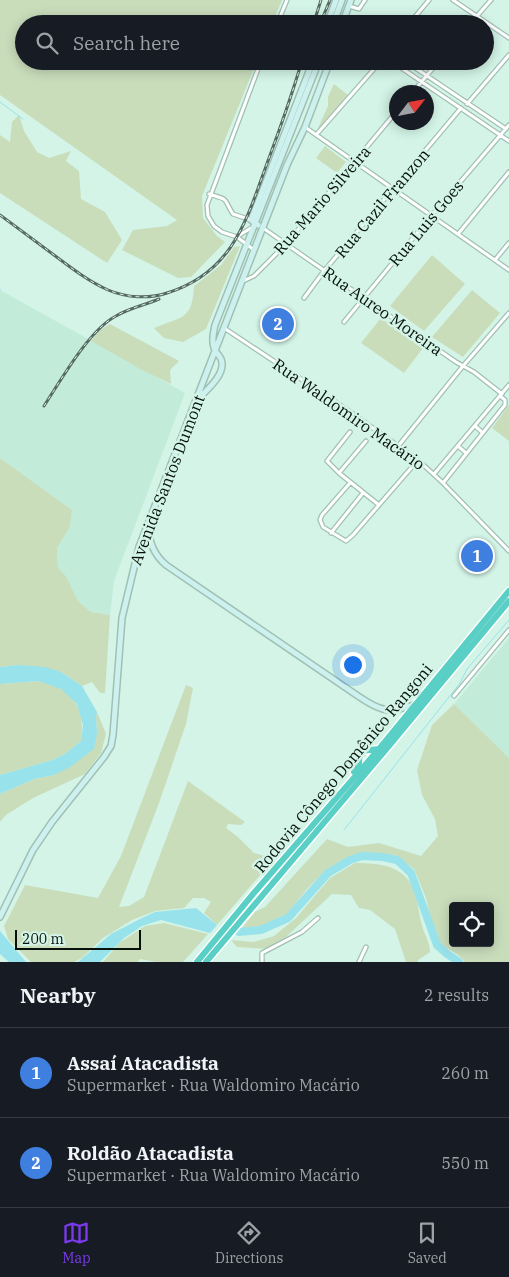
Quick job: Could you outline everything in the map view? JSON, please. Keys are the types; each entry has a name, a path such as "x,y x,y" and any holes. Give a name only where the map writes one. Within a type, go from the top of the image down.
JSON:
{"highway":[{"name":"Rodovia Cônego Domênico Rangoni","path":"206,962 213,947 253,894 379,749 509,591"},
{"name":"Rodovia Cônego Domênico Rangoni","path":"197,962 259,900 508,602"},
{"path":"332,804 333,798 358,766 360,751 379,749"}],"main road":[{"path":"330,15 336,0"},
{"path":"336,15 342,0"},
{"path":"346,15 351,0"},
{"path":"196,401 214,382 221,368 221,358 215,350 212,337 215,325 247,246 253,222 310,70"},
{"path":"253,222 315,70"},
{"name":"Avenida Santos Dumont","path":"0,917 16,881 33,850 52,822 104,757 110,746 114,735 122,618 132,571 147,526 215,350 287,165 305,127 327,70"},
{"path":"253,222 263,228"},
{"path":"147,526 151,546 166,565 358,696 383,710 393,710 415,705"}],"street":[{"path":"281,15 287,0"},
{"path":"349,6 359,9 365,0"},
{"path":"416,15 429,0"},
{"path":"452,0 473,15"},
{"path":"478,15 490,0"},
{"path":"494,28 509,38"},
{"path":"467,104 509,55"},
{"path":"254,250 237,237 222,232 214,226 207,211 210,194 258,70"},
{"path":"316,134 373,70"},
{"path":"404,70 509,141"},
{"path":"418,70 506,129"},
{"path":"419,85 431,70"},
{"name":"Rua Cazil Franzon","path":"304,298 324,271 461,108"},
{"name":"Rua Mario Silveira","path":"242,282 254,276 286,244 389,121"},
{"name":"Rua Luis Goes","path":"344,322 432,215 509,126"},
{"path":"305,127 509,270"},
{"path":"458,234 509,172"},
{"path":"210,194 224,198 228,201 233,214 253,222 249,231 237,237"},
{"name":"Rua Aureo Moreira","path":"263,228 474,372 501,395"},
{"path":"495,260 509,243"},
{"path":"399,445 509,313"},
{"name":"Rua Waldomiro Macário","path":"224,328 399,445 434,474 509,551"},
{"path":"434,474 509,386"},
{"path":"443,483 505,404 506,400 501,395"},
{"path":"474,426 483,433"},
{"path":"350,432 327,462 339,474 379,505"},
{"path":"339,474 366,441"},
{"path":"458,446 466,453"},
{"path":"350,483 322,515 320,520 323,527 346,541 418,460"},
{"path":"331,533 363,493"},
{"path":"454,696 509,630"},
{"path":"262,962 262,953 302,932 318,918"},
{"path":"358,962 366,947"}],"shaded area":[{"path":"0,0 282,0 276,15 15,15 15,70 253,70 202,196 203,218 217,236 225,242 191,277 178,278 122,250 133,230 167,226 177,220 0,95"},
{"path":"334,84 348,95 319,129 328,106 328,97"},
{"path":"19,115 24,131 37,152 49,158 71,151 66,161 79,171 81,199 105,212 122,240 107,263 0,193 0,135 10,142 12,122"},
{"path":"325,146 346,162 337,173 316,158"},
{"path":"240,246 206,329 183,342 164,338 154,328 184,315 191,305 194,286 221,265 234,247"},
{"path":"432,255 465,284 424,331 390,306"},
{"path":"0,290 185,393 114,581 110,615 91,612 78,601 66,576 58,568 57,548 70,527 72,510 0,458"},
{"path":"472,290 500,313 463,357 432,337"},
{"path":"381,318 423,348 404,373 361,343"},
{"path":"110,324 179,361 170,370 171,384 91,341 100,330"},
{"path":"509,405 509,441 492,428"},
{"path":"0,458 72,510 70,527 57,548 58,568 66,576 78,601 91,612 110,615 105,693 100,693 92,682 82,686 61,672 19,665 0,667"},
{"path":"509,638 509,758 454,704"},
{"path":"38,681 59,688 73,699 80,712 82,726 81,741 65,754 53,760 0,775 0,684"},
{"path":"186,685 193,688 186,724 159,803 119,907 129,906 144,897 188,781 245,822 241,825 228,824 226,828 254,853 268,857 292,833 293,837 217,925 204,913 211,902 204,898 193,898 184,908 155,911 132,920 103,938 82,958 74,962 31,962 8,939 4,926 25,885 98,898 121,856"},
{"path":"454,704 509,758 509,962 465,962 457,954 443,946 434,934 426,898 414,869 395,855 359,853 341,861 323,873 286,915 278,921 263,928 242,928 255,912 265,907 327,839 348,847 379,843 421,856 438,836 435,819 422,795 417,770 432,725"},
{"path":"97,712 106,734 101,753 85,774 33,798 6,815 0,822 0,794 34,779 54,775 97,733"},
{"path":"355,863 377,864 391,868 404,875 412,885 416,895 422,926 430,948 430,952 418,960 418,962 406,962 395,929 370,910 359,908 351,895 332,894 286,937 269,949 237,947 231,940 254,942 274,936 296,918 330,878"},
{"path":"164,923 208,934 183,962 156,962 140,959 138,962 103,962 119,943 145,926"}],"water":[{"path":"19,665 45,667 61,672 82,686 97,712 97,733 94,749 70,767 54,775 34,779 0,794 0,775 53,760 65,754 81,741 83,725 77,704 61,689 38,681 0,684 0,667"},
{"path":"196,908 217,925 210,933 161,920 142,926 124,938 100,962 78,962 111,934 155,912"},
{"path":"0,931 26,962 9,962 0,954"}],"waterway":[{"path":"0,102 23,119"},
{"path":"344,830 460,683 467,669 509,620"},
{"path":"239,932 261,930 288,918 328,873 350,860 362,856 383,857 397,860 411,873 437,945 459,962"}],"railway":[{"path":"316,15 321,0"},
{"path":"324,15 330,0"},
{"path":"0,215 82,276 115,293 138,297 153,296 190,284 209,271 223,257 245,221 278,134 299,70"},
{"path":"44,406 76,356 96,332 116,316 159,299"}],"place":[{"name":"Roldão Atacadista","path":"278,324"},
{"name":"Assaí Atacadista","path":"477,556"}]}
